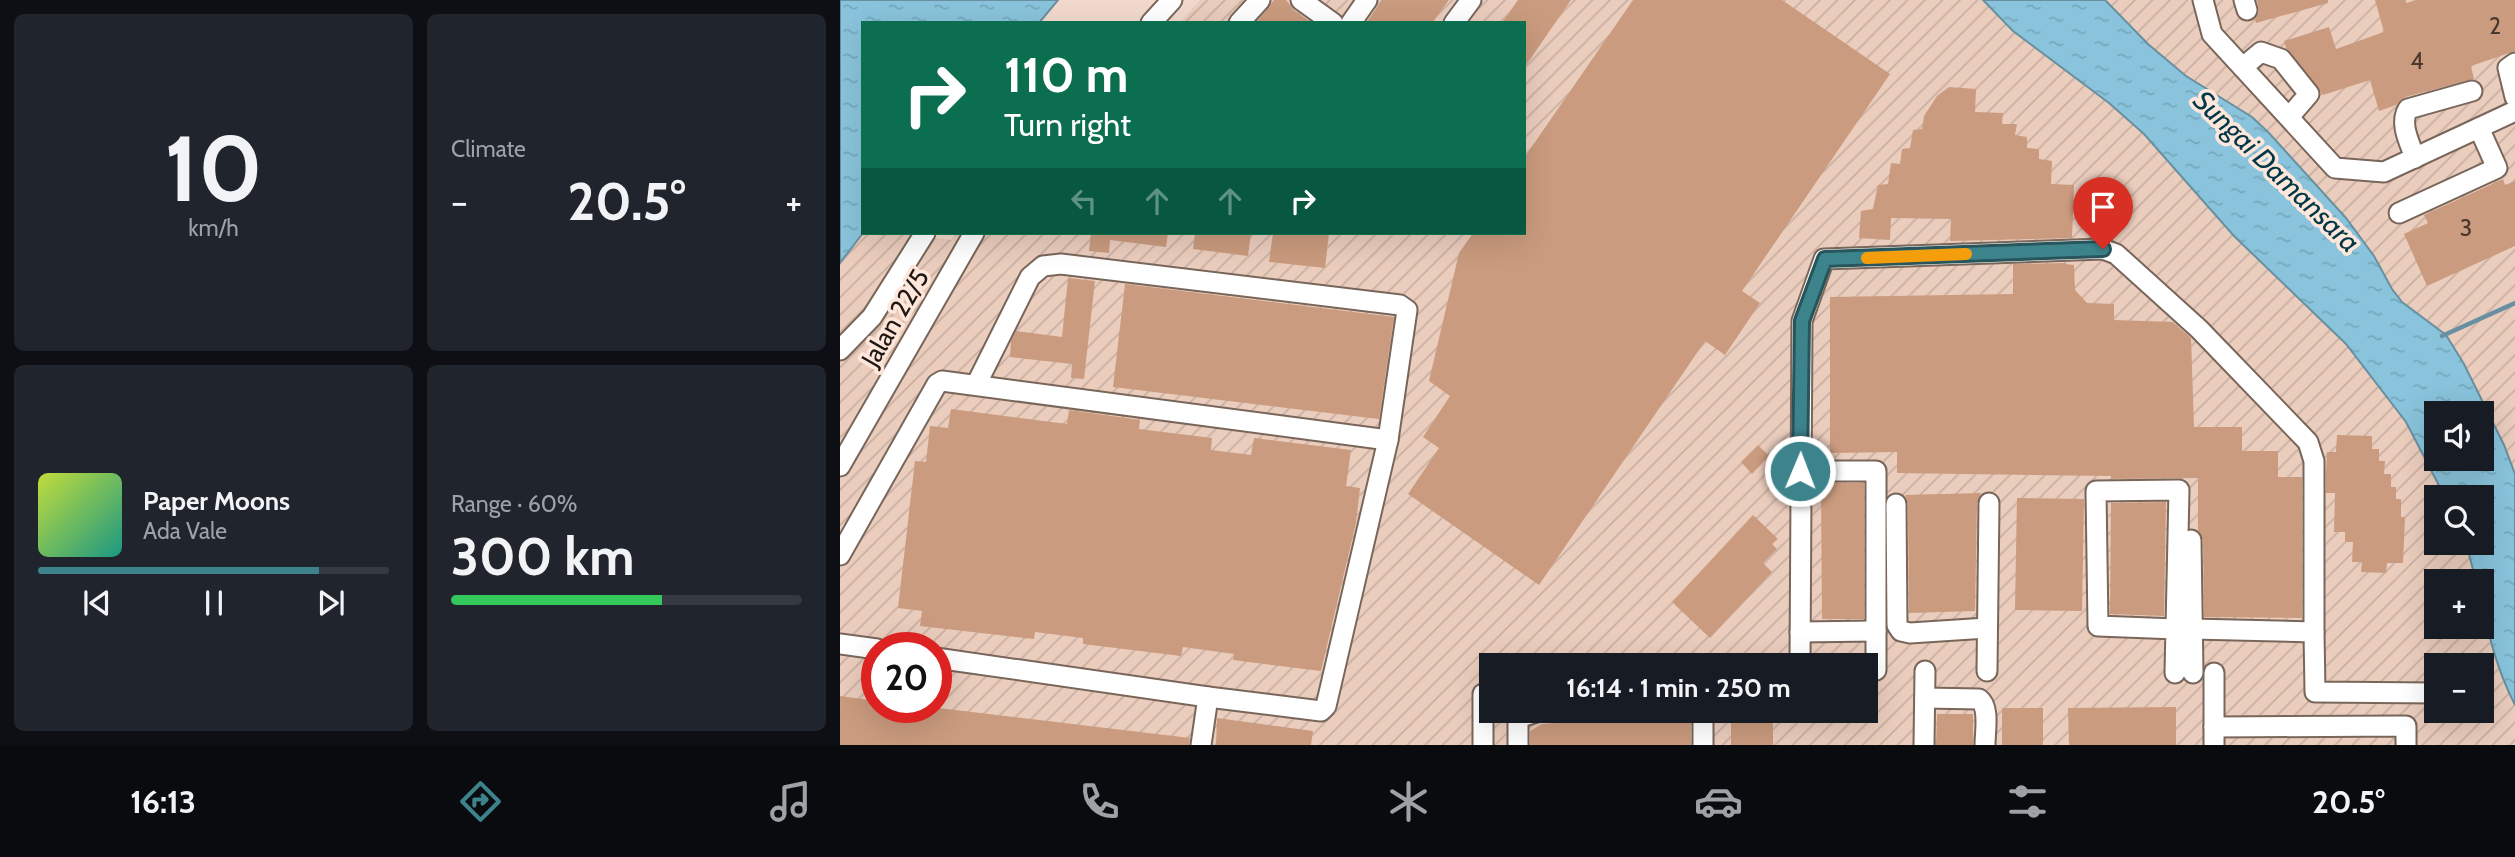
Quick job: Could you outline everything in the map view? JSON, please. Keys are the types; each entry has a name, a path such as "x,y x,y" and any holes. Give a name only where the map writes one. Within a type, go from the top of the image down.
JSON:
{"street":[{"path":"1153,21 1172,0"},
{"path":"1241,21 1260,0"},
{"path":"1301,0 1330,21"},
{"path":"1352,21 1367,0"},
{"path":"1455,21 1471,0"},
{"path":"2203,0 2212,33 2336,168 2384,172 2515,111"},
{"path":"2243,67 2261,52 2281,59 2309,94 2289,117"},
{"path":"2515,62 2508,68 2515,97"},
{"path":"2415,158 2404,125 2404,115 2408,109 2472,91"},
{"path":"2399,213 2497,168 2479,128"},
{"path":"840,351 872,317 924,235"},
{"name":"Jalan 22/5","path":"840,466 973,235"},
{"path":"1800,653 1802,321 1825,259 2103,249 2116,254 2199,329 2308,442 2314,461 2315,692 2424,693"},
{"path":"952,660 1324,710 1388,440 1407,310 1400,305 1061,264 1043,266 1030,277 976,385"},
{"path":"840,555 937,384 942,381 1388,440"},
{"path":"1800,471 1876,471 1875,653"},
{"path":"2184,673 2184,629 2179,490 2096,491 2098,626 2184,629 2314,632"},
{"path":"1987,671 1989,503"},
{"path":"1896,504 1897,625 1901,631 1910,633 1987,628"},
{"path":"2184,629 2191,540"},
{"path":"1800,632 1876,631"},
{"path":"840,644 861,647"},
{"path":"1924,745 1925,671"},
{"path":"2214,673 2214,736 2256,736 2406,726 2406,745"},
{"path":"1201,745 1208,696"},
{"path":"1925,698 1983,701 1985,745"},
{"path":"1483,723 1483,745"},
{"path":"1518,723 1518,745"},
{"path":"1703,723 1703,745"}],"shaded area":[{"path":"1200,0 1983,0 2013,31 2109,103 2144,134 2234,236 2346,344 2406,422 2424,457 2424,471 2431,471 2439,485 2424,485 2424,555 2469,555 2473,569 2424,569 2424,639 2492,639 2503,681 2515,705 2515,745 840,745 840,264 862,235 914,235 952,240 955,235 1526,235 1526,21 1182,21"},
{"path":"2105,0 2515,0 2515,474 2494,425 2494,401 2482,401 2446,335 2402,302 2374,256 2252,117 2186,76 2148,44"}],"water":[{"path":"840,0 1058,0 1041,21 861,21 861,235 840,263"},
{"name":"Sungai Damansara","path":"1983,0 2105,0 2148,44 2186,76 2252,117 2346,218 2374,256 2402,302 2446,335 2482,401 2424,401 2424,457 2406,422 2346,344 2234,236 2144,134 2109,103 2013,31"},
{"path":"2494,425 2515,474 2515,705 2502,676 2491,639 2494,639 2494,569 2473,569 2469,555 2494,555 2494,485 2439,485 2431,471 2494,471"}],"building":[{"path":"1274,0 1286,0 1309,21 1258,21"},
{"path":"1382,0 1449,0 1433,21 1367,21"},
{"path":"1518,0 1571,0 1526,65 1526,21 1503,21"},
{"path":"1633,0 1782,0 1890,74 1742,291 1760,303 1725,355 1705,341 1539,585 1408,494 1439,448 1423,437 1450,396 1429,381 1459,253 1472,235 1526,235 1526,155"},
{"path":"2257,0 2328,0 2328,3 2256,23 2259,12"},
{"path":"2375,0 2406,0 2406,3 2417,0 2515,0 2515,51 2471,66 2474,79 2405,97 2396,105 2379,111 2370,80 2323,95 2286,48 2284,41 2329,27 2336,49 2384,32"},
{"path":"1949,87 1976,89 1975,112 2003,113 2002,124 2017,124 2015,135 2027,137 2027,148 2039,149 2039,159 2052,161 2051,184 2074,185 2072,238 1950,241 1951,219 1891,218 1890,240 1859,238 1861,211 1873,209 1878,185 1888,184 1891,163 1900,164 1902,149 1910,148 1913,130 1922,129 1924,116 1937,96"},
{"path":"2503,179 2505,185 2515,181 2515,246 2427,286 2404,234 2428,223 2424,215"},
{"path":"1091,235 1168,235 1166,247 1110,240 1109,253 1089,251"},
{"path":"1195,235 1251,235 1248,256 1193,249"},
{"path":"1273,235 1329,235 1325,268 1269,262"},
{"path":"2013,264 2074,265 2075,290 2087,303 2114,304 2114,320 2173,322 2191,338 2194,427 2242,427 2242,451 2278,451 2278,477 2302,477 2302,618 2204,617 2203,540 2198,530 2198,478 2111,479 2111,476 1897,473 1897,452 1830,453 1830,297 2013,294"},
{"path":"1068,278 1095,281 1084,379 1071,378 1072,364 1010,357 1011,341 1016,331 1062,337"},
{"path":"1125,284 1394,317 1379,419 1113,387"},
{"path":"951,409 1067,424 1069,410 1140,420 1139,429 1212,438 1211,450 1251,455 1254,438 1351,450 1346,486 1360,488 1356,523 1321,671 1233,660 1234,654 1183,647 1181,656 1083,644 1083,638 1035,632 1034,639 920,626 922,611 898,608 915,461 926,462 930,426 948,428"},
{"path":"2337,435 2372,436 2372,449 2379,449 2379,461 2385,461 2384,474 2391,474 2391,487 2396,487 2396,499 2401,499 2401,517 2405,517 2403,563 2387,563 2386,573 2361,572 2362,562 2352,562 2353,542 2345,542 2345,532 2334,532 2335,493 2326,493 2326,473 2327,452 2336,452"},
{"path":"1758,445 1769,456 1752,474 1741,462"},
{"path":"1821,483 1864,483 1864,619 1822,619"},
{"path":"1981,493 1977,503 1975,611 1909,613 1908,504 1905,495"},
{"path":"2017,498 2084,499 2082,611 2015,610"},
{"path":"2166,502 2164,616 2110,614 2111,503"},
{"path":"1753,515 1778,539 1772,544 1777,549 1763,563 1772,572 1710,638 1672,602"},
{"path":"840,696 861,699 861,723 952,723 952,710 1190,738 1189,745 840,745"},
{"path":"2176,707 2176,745 2069,745 2068,708"},
{"path":"2002,708 2043,708 2043,745 2002,745"},
{"path":"1937,714 1973,714 1973,745 1936,745"},
{"path":"1217,718 1313,731 1311,745 1216,745"},
{"path":"1691,723 1691,745 1530,745 1530,731 1542,724"},
{"path":"1731,723 1773,723 1773,745 1731,745"}],"waterway":[{"path":"2442,336 2515,303"}],"slow traffic":[{"path":"1867,258 1966,254"}],"route":[{"path":"1800,471 1802,321 1825,259 2103,249"}]}
